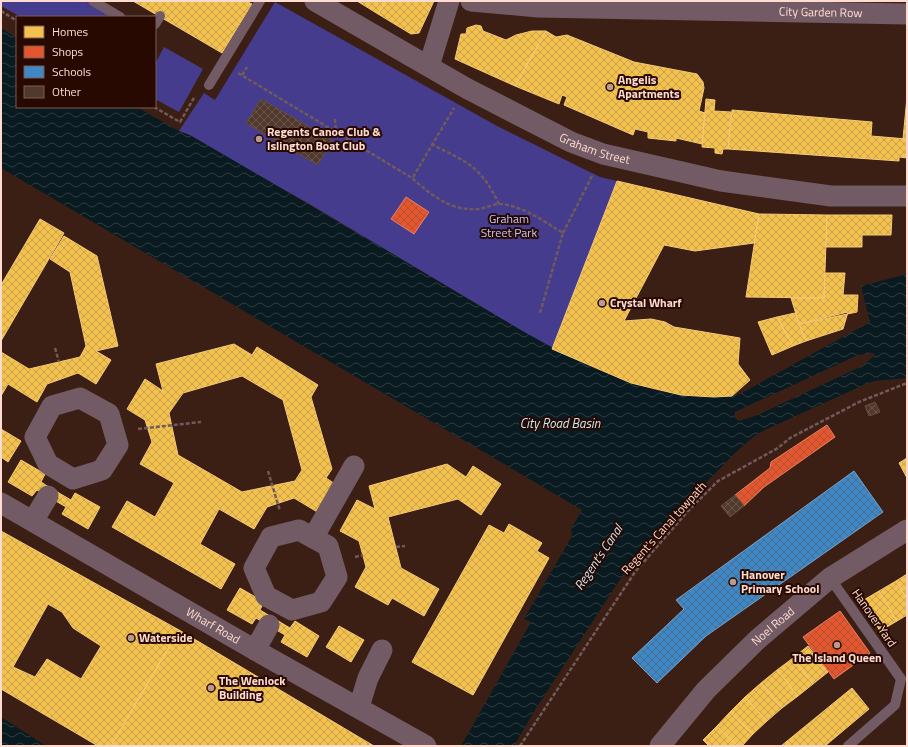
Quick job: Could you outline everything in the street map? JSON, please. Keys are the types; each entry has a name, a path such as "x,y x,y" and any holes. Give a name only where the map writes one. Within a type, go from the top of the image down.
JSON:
{"street":[{"name":"Graham Street","path":"315,1 507,109 571,142 603,154 736,183 831,196 907,196"},
{"path":"429,66 449,1"},
{"name":"City Garden Row","path":"471,1 907,14"},
{"path":"33,521 54,486 102,470 118,445 109,414 80,398 52,406 36,437 48,464 54,486"},
{"path":"313,538 354,466"},
{"name":"Wharf Road","path":"1,503 255,650 359,707 418,742"},
{"path":"255,650 274,616 321,602 337,577 328,546 299,530 271,537 254,568 274,616"},
{"name":"Noel Road","path":"660,746 706,690 758,639 830,578 907,530"},
{"path":"359,707 368,678 382,650"}],"lane":[{"path":"93,1 118,16"},
{"path":"209,85 260,1"},
{"name":"Hanover Yard","path":"830,578 900,679 895,705 848,746"}],"path":[{"path":"1,11 16,20"},
{"path":"222,63 412,178 435,198 454,206 478,209 499,204 527,211 563,233"},
{"path":"242,75 247,67"},
{"path":"156,108 180,122 203,82 209,85"},
{"path":"412,178 456,104"},
{"path":"334,119 336,132"},
{"path":"431,144 475,167 489,184 499,204"},
{"path":"540,313 563,233 603,154"},
{"path":"55,348 59,362"},
{"name":"Regent's Canal towpath","path":"520,746 635,572 688,511 718,481 778,448 790,438 859,402 907,383"},
{"path":"114,432 200,422"},
{"path":"268,471 287,533"},
{"path":"396,547 405,546"}],"green space":[{"path":"1,1 85,1 111,16 19,16 1,6"},
{"name":"Graham Street Park","path":"275,2 497,126 600,177 617,181 552,349 306,202 179,131 204,93 215,100"},
{"path":"164,47 203,69 179,112 156,100 156,62"}],"water":[{"name":"City Road Basin","path":"1,28 16,37 16,108 139,108 179,131 190,135 544,343 609,374 642,386 676,394 708,397 740,394 870,322 861,286 907,274 907,378 874,381 765,430 753,437 735,453 668,522 619,581 535,710 514,746 461,746 531,622 524,619 572,536 571,529 582,510 1,168","holes":["873,353 875,355 862,366 758,415 739,421 734,417 735,412 858,355"]},
{"path":"1,717 46,746 1,746"}],"building: Homes":[{"path":"133,1 246,1 252,4 222,53"},
{"path":"357,1 386,1 378,14"},
{"path":"386,1 434,1 419,33 411,34 378,14"},
{"path":"476,25 481,26 483,31 506,40 516,35 532,31 546,31 515,86 455,59 461,34 466,34 467,28"},
{"name":"Angelis Apartments","path":"546,31 556,37 567,35 634,62 697,74 703,82 704,88 699,111 705,113 702,144 676,138 676,141 648,138 648,132 635,129 633,135 564,105 567,97 562,95 559,104 515,86"},
{"path":"907,97 907,139 903,139"},
{"path":"706,99 715,100 714,111 731,112 728,149 723,149 722,154 715,153 715,148 702,147"},
{"path":"732,110 872,122 871,136 907,139 907,158 899,157 899,161 728,149"},
{"name":"Crystal Wharf","path":"617,181 759,214 754,243 695,251 664,245 624,321 651,319 665,322 674,327 740,338 738,364 750,380 732,396 714,397 681,395 631,383 552,349"},
{"path":"759,214 827,215 824,298 746,297"},
{"path":"827,215 892,215 891,235 862,235 862,247 826,247"},
{"path":"40,219 64,233 1,341 1,285"},
{"path":"64,236 97,256 118,346 96,351 111,360 96,384 78,373 47,384 37,402 8,384 1,396 1,352 29,369 80,357 86,346 70,272 50,259"},
{"path":"825,273 845,273 843,295 858,295 857,312 799,324 791,298 824,298"},
{"path":"848,312 843,329 806,341 799,324"},
{"path":"795,313 806,341 793,346 777,317"},
{"path":"777,317 793,346 772,355 758,322"},
{"path":"234,344 252,355 257,347 318,385 311,397 332,469 326,478 335,484 319,513 294,498 267,507 254,529 219,509 200,544 235,564 221,589 112,527 127,501 155,517 174,483 140,464 152,442 145,420 127,409 145,379 163,391 156,364","holes":["242,376 283,400 302,470 295,481 242,492 178,455 169,413 183,393"]},
{"path":"1,429 21,441 8,462 1,457"},
{"path":"907,458 907,478 899,463"},
{"path":"21,460 45,474 41,482 52,489 71,500 75,493 100,507 88,529 62,514 66,507 37,490 32,496 8,482"},
{"path":"447,464 466,477 473,466 501,484 481,515 458,499 388,517 401,568 439,589 424,616 392,598 388,605 355,587 366,567 359,541 340,531 357,500 375,509 369,486"},
{"path":"509,524 542,543 537,551 549,558 473,695 412,662 489,525 504,533"},
{"name":"Waterside","path":"1,531 179,630 111,746 98,746 1,689","holes":["48,604 62,612 73,628 101,646 81,679 47,659 35,677 13,667"]},
{"path":"907,574 907,599 896,581"},
{"path":"896,581 907,599 907,615 897,621 879,591"},
{"path":"240,588 264,602 260,610 290,628 295,621 319,636 307,657 281,642 285,635 256,618 252,624 227,610"},
{"path":"879,591 897,621 880,631 862,601"},
{"path":"339,626 364,640 351,662 326,647"},
{"name":"The Wenlock Building","path":"179,630 374,746 111,746"},
{"path":"808,646 828,672 813,684 793,658"},
{"path":"793,658 813,684 798,696 777,670"},
{"path":"777,670 798,696 782,708 761,683"},
{"path":"761,683 782,708 767,721 745,697"},
{"path":"852,688 869,709 825,746 781,746"},
{"path":"745,697 767,721 753,734 730,712"},
{"path":"730,712 753,734 742,746 738,746 717,726"},
{"path":"717,726 738,746 709,746 703,740"}],"building: Shops":[{"path":"406,197 429,212 414,234 391,219"},
{"path":"827,425 835,437 764,487 744,506 735,495 770,468 771,462"},
{"name":"The Island Queen","path":"840,611 870,653 834,679 803,637"}],"building: Schools":[{"path":"854,471 883,512 706,636 657,683 632,658 684,609 676,600"}],"building: Other":[{"path":"261,99 332,140 318,165 246,123"},
{"path":"875,402 880,412 869,416 865,406"},
{"path":"735,495 744,506 730,517 721,506"}],"place":[{"name":"Angelis Apartments","path":"610,87"},
{"name":"Regents Canoe Club & Islington Boat Club","path":"259,139"},
{"name":"Crystal Wharf","path":"602,303"},
{"name":"Hanover Primary School","path":"733,582"},
{"name":"Waterside","path":"131,638"},
{"name":"The Island Queen","path":"837,645"},
{"name":"The Wenlock Building","path":"211,688"}],"water label":[{"name":"Regent's Canal","path":"598,557"}]}
